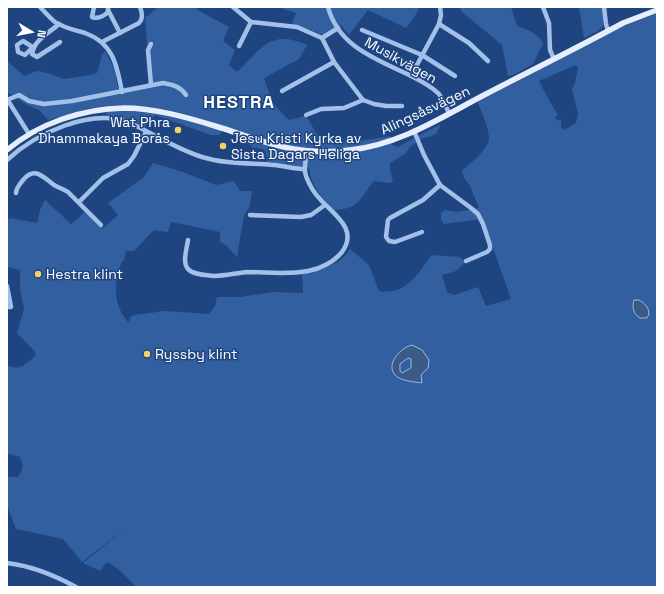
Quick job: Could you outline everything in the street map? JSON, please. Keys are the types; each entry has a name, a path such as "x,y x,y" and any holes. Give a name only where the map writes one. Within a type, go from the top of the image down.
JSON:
{"main road":[{"name":"Alingsåsvägen","path":"7,150 29,134 54,122 87,112 124,108 173,114 273,145 307,152 332,152 364,148 392,141 414,131 608,31 657,10"}],"street":[{"path":"40,7 59,24 87,34 102,42 114,59 122,92"},
{"path":"94,7 92,17 94,18 104,15 108,9 120,33"},
{"path":"102,42 139,23 141,20 140,7"},
{"path":"233,7 251,22 297,27 322,38 334,62 363,100 386,106 402,106"},
{"name":"Musikvägen","path":"328,7 338,28 352,46 375,60 425,82 439,94 449,113"},
{"path":"411,76 440,24 440,7"},
{"path":"543,7 549,23 550,50 554,59"},
{"path":"604,7 608,31"},
{"path":"239,46 251,22"},
{"path":"59,24 44,35 33,47 32,54 36,57 60,42"},
{"path":"440,24 470,43 488,61"},
{"path":"322,38 338,28"},
{"path":"362,30 422,55 455,76"},
{"path":"151,44 148,50 151,85"},
{"path":"282,91 334,62"},
{"path":"29,134 7,100 13,96 19,95 35,103 44,104 72,101 163,83 182,88 186,95"},
{"path":"306,114 321,109 344,108 363,100"},
{"path":"7,160 41,136 58,129 87,120 115,119 130,123 186,152 214,160 230,163 276,165 305,170"},
{"path":"414,131 422,151 440,185 478,214 483,224 490,249 487,252 466,261"},
{"path":"79,202 103,178 128,164 134,156 146,132"},
{"path":"188,240 185,266 191,272 207,275 222,276 248,272 308,271 328,264 343,250 346,245 347,235 342,222 312,190 305,170 307,152"},
{"path":"16,193 16,188 28,174 33,173 44,176 56,186 63,188 101,225"},
{"path":"422,232 396,242 389,241 386,237 388,220 390,218 423,200 440,185"},
{"path":"250,215 301,217 311,215 325,205"},
{"path":"7,286 9,307"},
{"path":"7,563 47,572 76,587"}],"shaded area":[{"path":"158,7 194,7 229,27 223,41 235,50 229,65 237,72 260,49 275,40 284,39 307,45 299,59 264,78 268,91 279,110 289,120 306,116 320,139 352,142 391,136 389,140 392,145 398,147 439,125 440,126 437,133 429,137 422,138 410,147 405,154 390,163 393,181 390,183 374,181 355,205 349,208 335,210 318,192 312,181 309,168 267,162 266,152 263,149 253,148 248,144 239,141 240,132 223,127 220,135 211,135 155,115 144,128 130,119 106,115 106,107 48,120 39,110 27,105 7,92 7,61 24,76 37,71 64,79 97,73 102,55 105,51 115,70 118,89 150,83 145,18"},
{"path":"278,7 417,7 419,10 406,28 368,10 349,35 341,25 323,35 292,23 296,13"},
{"path":"460,7 511,7 517,26 532,32 543,43 533,64 513,75 508,76 502,45 461,11"},
{"path":"579,7 603,7 603,26 598,31 584,38"},
{"path":"657,13 657,587 136,587 126,576 107,562 100,571 83,563 128,526 82,562 63,539 16,529 7,505 7,477 18,477 22,469 22,465 20,457 7,453 7,365 15,368 23,366 36,355 35,352 17,333 24,309 20,289 20,270 7,267 7,220 11,218 37,223 40,210 45,200 71,224 86,211 103,228 118,215 108,203 144,177 153,163 183,172 216,185 234,181 240,191 252,191 250,206 244,215 237,257 226,245 220,242 220,232 171,222 168,232 154,230 134,251 126,251 116,281 116,296 120,310 129,323 130,317 134,315 165,311 209,314 215,306 217,297 240,297 273,292 303,293 302,273 315,271 335,264 346,255 350,249 369,265 379,291 388,292 404,287 416,276 432,255 459,257 463,260 464,263 458,270 442,275 447,292 454,295 478,287 486,306 511,299 483,219 444,224 441,219 441,213 445,210 457,212 479,208 462,171 480,155 486,147 489,139 489,134 477,101 623,26","holes":["576,65 578,68 575,83 572,89 578,114 576,123 564,130 561,126 561,119 558,121 555,117 558,115 539,81","635,300 638,300 648,310 649,316 634,311","407,346 426,371 421,375 421,384 400,378 395,372 394,359"]},
{"path":"634,300 639,300 649,310 647,318 640,318 634,312"},
{"path":"412,345 422,350 429,360 428,368 421,375 422,383 400,379 392,370 393,361 396,356 408,346","holes":["408,358 411,359 411,368 402,373 400,371 400,364"]},
{"path":"408,358 411,359 411,368 402,373 400,371 400,364"}],"place":[{"name":"Wat Phra Dhammakaya Borås","path":"178,130"},
{"name":"Jesu Kristi Kyrka av Sista Dagars Heliga","path":"223,146"},
{"name":"Hestra klint","path":"38,274"},
{"name":"Ryssby klint","path":"147,354"}],"district":[{"name":"HESTRA","path":"239,102"}]}
